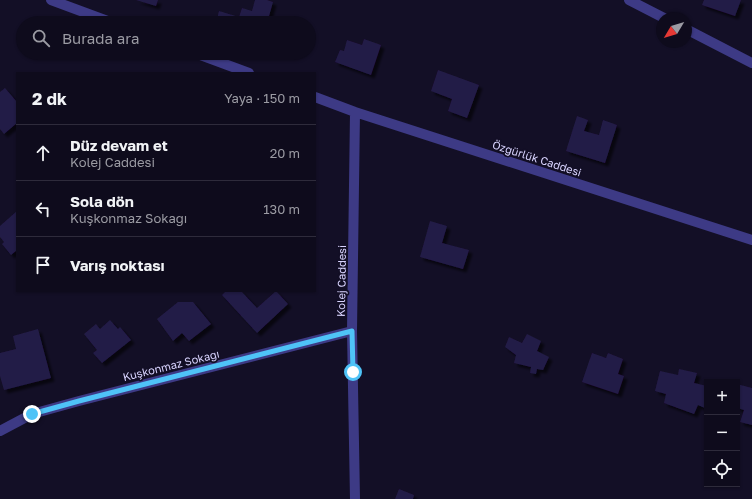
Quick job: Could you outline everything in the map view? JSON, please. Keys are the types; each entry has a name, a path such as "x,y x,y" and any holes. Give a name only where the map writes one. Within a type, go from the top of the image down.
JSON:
{"street":[{"path":"51,0 95,16"},
{"path":"629,0 656,14"},
{"path":"692,32 752,63"},
{"path":"214,60 246,72"},
{"name":"Özgürlük Caddesi","path":"316,97 355,112 752,240"},
{"name":"Kolej Caddesi","path":"355,112 352,331 355,499"},
{"name":"Kuşkonmaz Sokağı","path":"0,431 32,414 352,331"}],"building":[{"path":"136,0 158,0 156,6"},
{"path":"255,0 267,0 273,2 269,16 239,16 242,8 252,11"},
{"path":"704,0 741,0 735,16 702,5"},
{"path":"219,11 236,16 218,16"},
{"path":"364,39 381,45 371,75 335,62 340,50 344,51 347,40 362,45"},
{"path":"438,70 479,85 467,118 448,111 452,99 431,91"},
{"path":"5,88 16,101 16,124 4,134 0,129 0,92"},
{"path":"577,116 588,120 584,131 599,135 603,120 617,125 605,163 566,151"},
{"path":"16,212 16,251 11,255 2,244 4,242 0,237 0,226"},
{"path":"430,221 447,226 442,243 469,250 463,269 420,257"},
{"path":"225,292 242,292 257,308 275,292 277,292 288,304 257,333 222,295"},
{"path":"178,302 193,302 211,324 189,341 182,333 173,341 157,319"},
{"path":"110,320 118,329 120,327 131,340 102,363 93,353 97,350 84,334 96,324 100,329"},
{"path":"38,329 51,378 4,390 0,376 0,353 16,349 13,336"},
{"path":"527,334 541,341 537,351 549,357 543,370 537,369 536,374 530,373 531,367 514,363 516,355 505,347 509,337 522,343"},
{"path":"592,353 606,358 608,353 623,359 618,374 624,376 618,394 582,382"},
{"path":"679,369 697,373 694,383 704,385 704,408 698,405 694,414 664,403 666,394 655,391 660,371 678,375"},
{"path":"740,385 752,388 752,425 740,422 744,410 740,409"},
{"path":"399,489 414,495 413,499 395,499"}],"route":[{"path":"32,414 352,331 353,372"}]}
